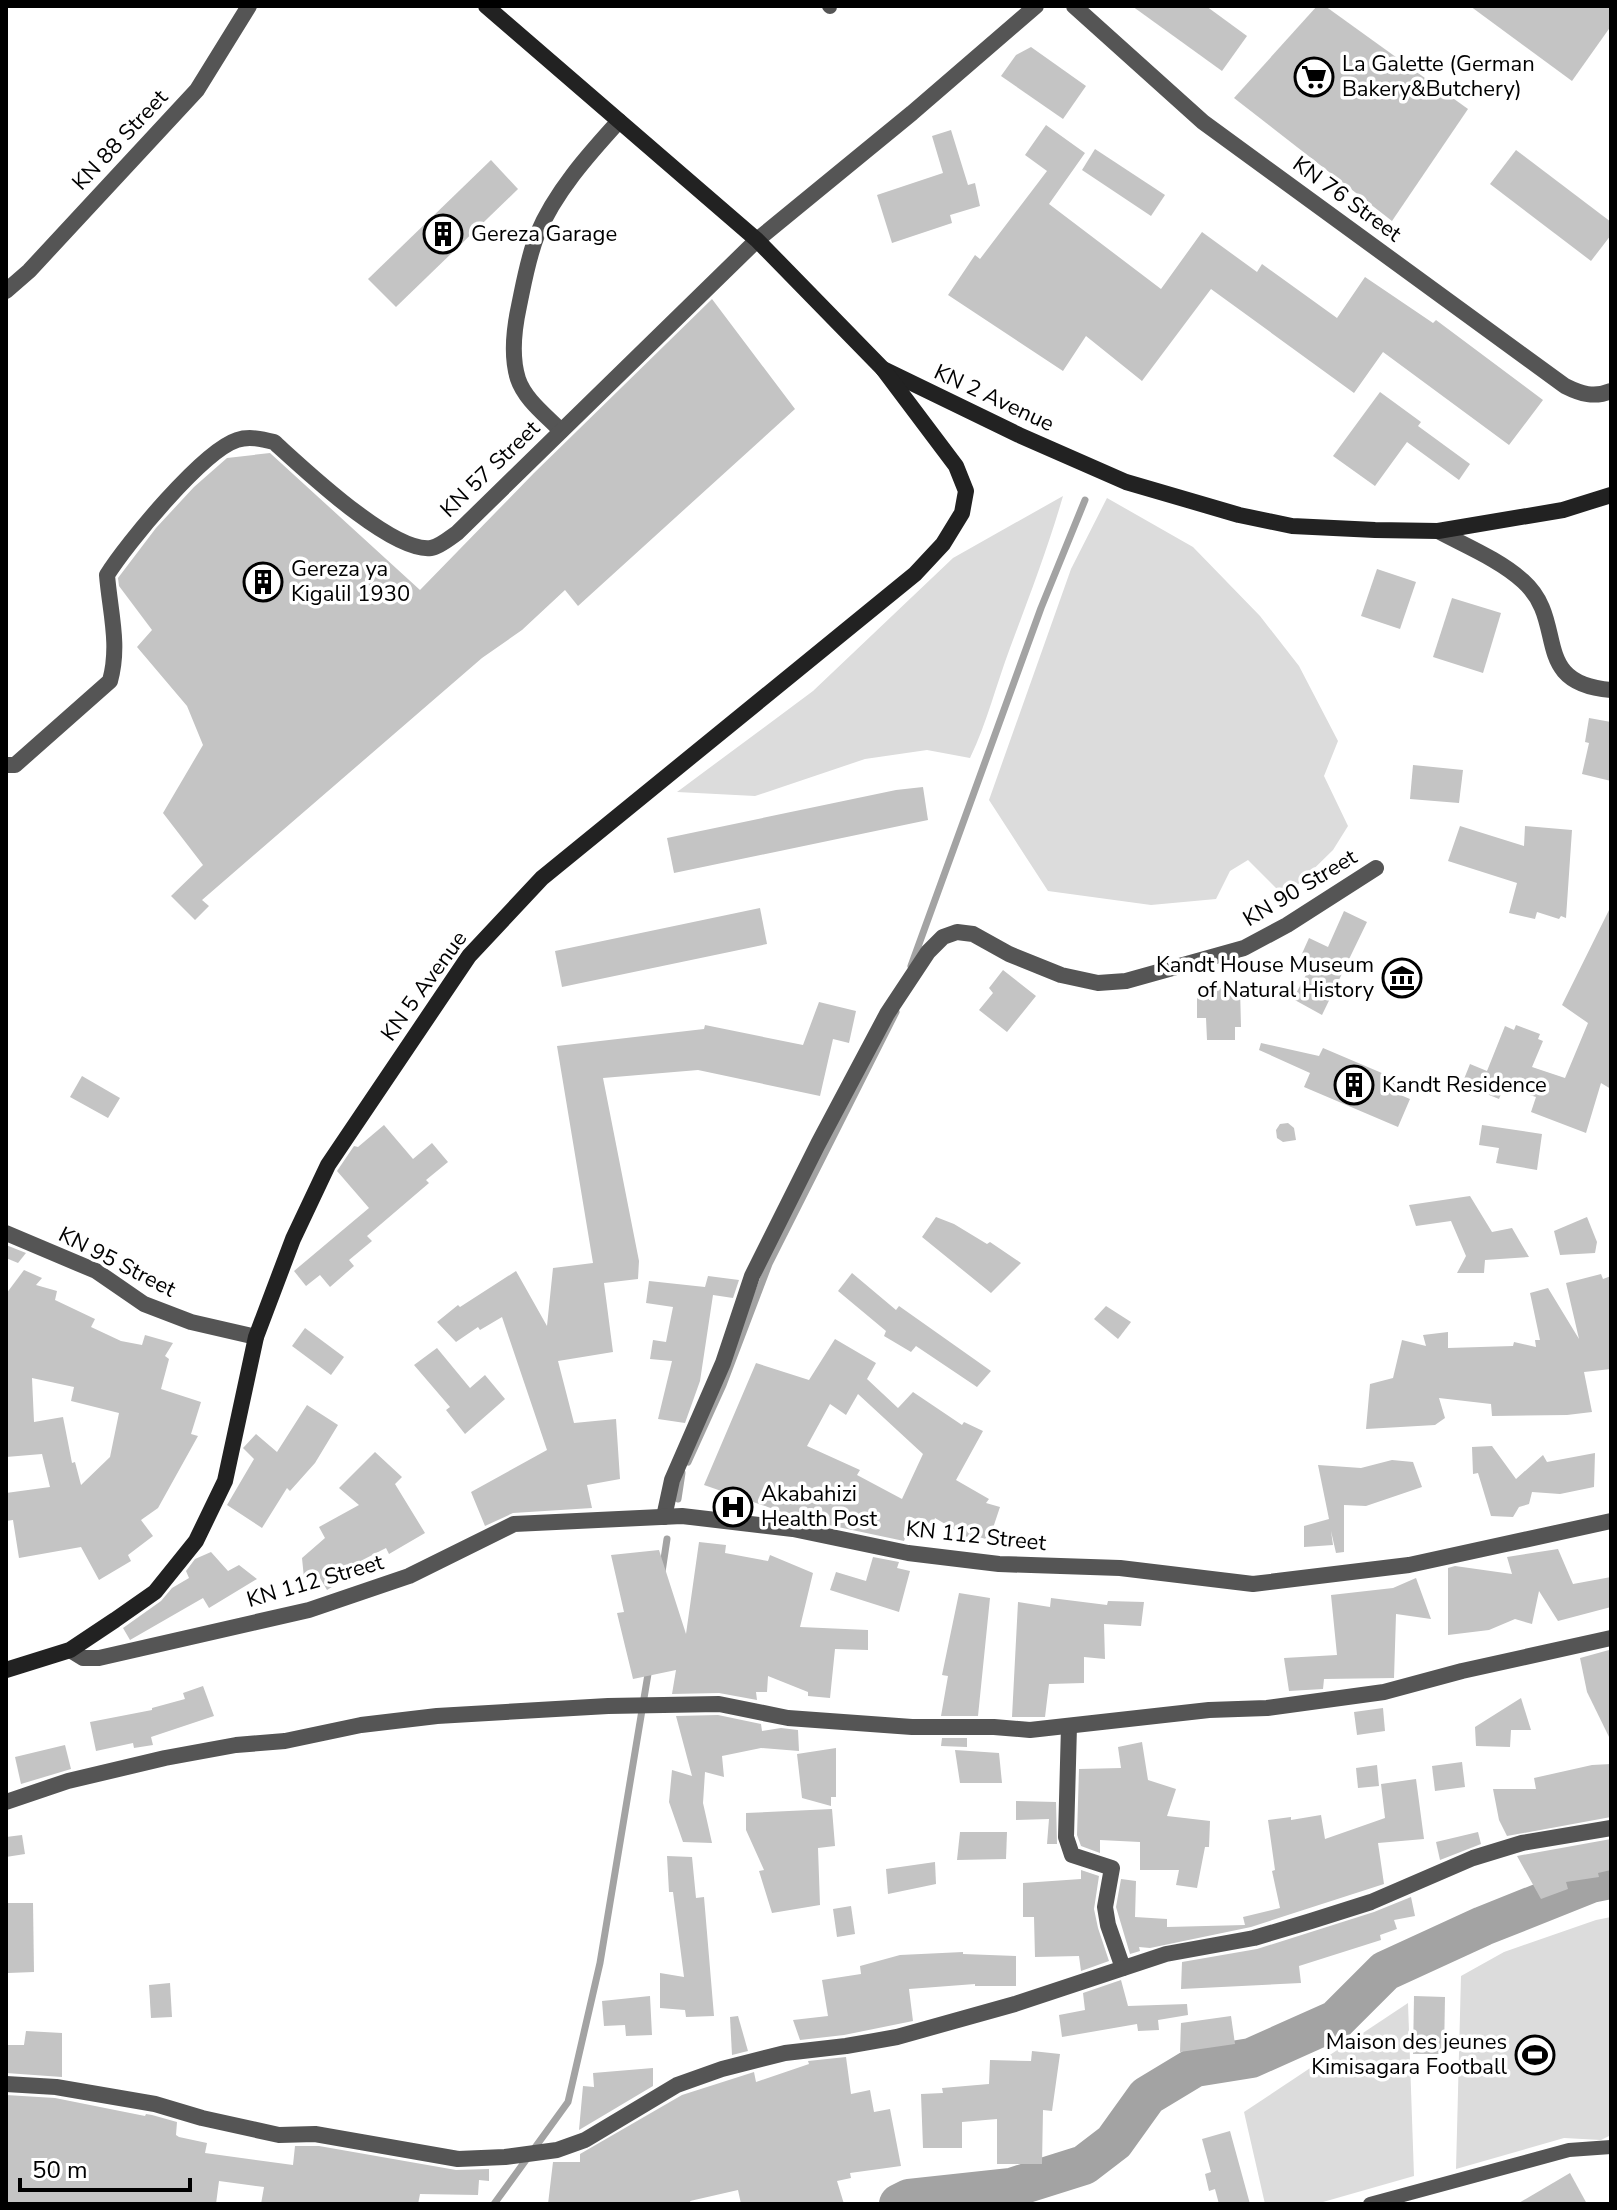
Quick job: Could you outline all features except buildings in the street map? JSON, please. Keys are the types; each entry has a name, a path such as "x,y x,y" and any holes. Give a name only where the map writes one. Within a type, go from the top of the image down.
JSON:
{"main road":[{"name":"KN 2 Avenue","path":"486,6 757,240 883,369 1019,435 1126,482 1195,503 1292,526 1438,531 1563,510 1611,495"},
{"name":"KN 5 Avenue","path":"6,1670 70,1650 155,1592 196,1541 225,1481 256,1337 293,1239 328,1165 469,956 542,878 915,574 943,544 962,513 966,491 956,466 883,369"}],"street":[{"name":"KN 88 Street","path":"6,291 29,271 197,90 249,6"},
{"name":"KN 57 Street","path":"6,765 15,765 110,681 115,661 115,631 107,575 156,511 217,451 237,440 259,438 274,442 376,528 411,547 433,548 457,533 757,240 1036,6"},
{"name":"KN 76 Street","path":"1074,6 1203,122 1565,386 1594,396 1611,391"},
{"path":"561,431 518,381 516,318 538,233 556,200 619,121"},
{"path":"1438,531 1523,582 1545,609 1554,655 1565,674 1582,686 1611,690"},
{"name":"KN 90 Street","path":"664,1517 672,1480 723,1363 752,1276 887,1014 928,952 943,937 957,932 973,934 1009,954 1061,975 1098,983 1126,981 1244,948 1300,917 1376,868"},
{"name":"KN 95 Street","path":"6,1233 96,1271 144,1304 191,1322 256,1337"},
{"name":"KN 112 Street","path":"70,1650 83,1658 99,1658 309,1610 409,1576 514,1524 682,1516 793,1529 908,1553 999,1564 1120,1568 1253,1584 1409,1565 1611,1521"},
{"path":"6,1802 68,1781 165,1758 236,1745 285,1741 361,1725 437,1716 608,1706 719,1704 788,1718 912,1727 1030,1730 1209,1710 1267,1708 1384,1692 1611,1638"},
{"path":"1069,1726 1066,1837 1072,1855 1112,1868 1105,1907 1123,1968"},
{"path":"6,2084 56,2087 155,2104 279,2135 315,2134 458,2159 557,2150 585,2140 677,2085 722,2069 785,2053 897,2037 1015,2004 1166,1954 1254,1938 1311,1921 1371,1902 1473,1858 1522,1843 1611,1828"}],"lane":[{"path":"1370,2204 1569,2150 1611,2147"}],"shaded area":[{"path":"1063,496 970,758 927,750 865,759 755,796 677,792 813,691 953,558"},
{"path":"1107,498 1193,547 1260,616 1299,666 1338,741 1324,776 1348,826 1333,850 1285,897 1248,860 1230,871 1216,899 1151,905 1048,891 989,800 1071,569"},
{"name":"Maison des jeunes Kimisagara Football","path":"1611,1917 1611,2135 1601,2140 1564,2138 1456,2169 1461,1976 1504,1952"},
{"path":"1408,2003 1414,2176 1316,2204 1265,2204 1244,2112"}],"waterway":[{"path":"911,966 1041,608 1085,500"},
{"path":"688,1462 723,1385 769,1264 896,1012"},
{"path":"678,1499 682,1473"},
{"path":"662,1572 667,1539"},
{"path":"494,2204 568,2102 600,1963 649,1668"},
{"path":"899,2204 909,2199 1011,2188 1084,2165 1114,2142 1147,2096 1195,2067 1251,2058 1336,2020 1385,1971 1483,1926 1591,1883 1611,1879"}],"place":[{"name":"La Galette (German Bakery&Butchery)","path":"1314,77"},
{"name":"Gereza Garage","path":"443,234"},
{"name":"Gereza ya KigaliI 1930","path":"263,582"},
{"name":"Kandt House Museum of Natural History","path":"1402,978"},
{"name":"Kandt Residence","path":"1354,1085"},
{"name":"Akabahizi Health Post","path":"733,1507"},
{"name":"Maison des jeunes Kimisagara Football","path":"1535,2055"}]}
